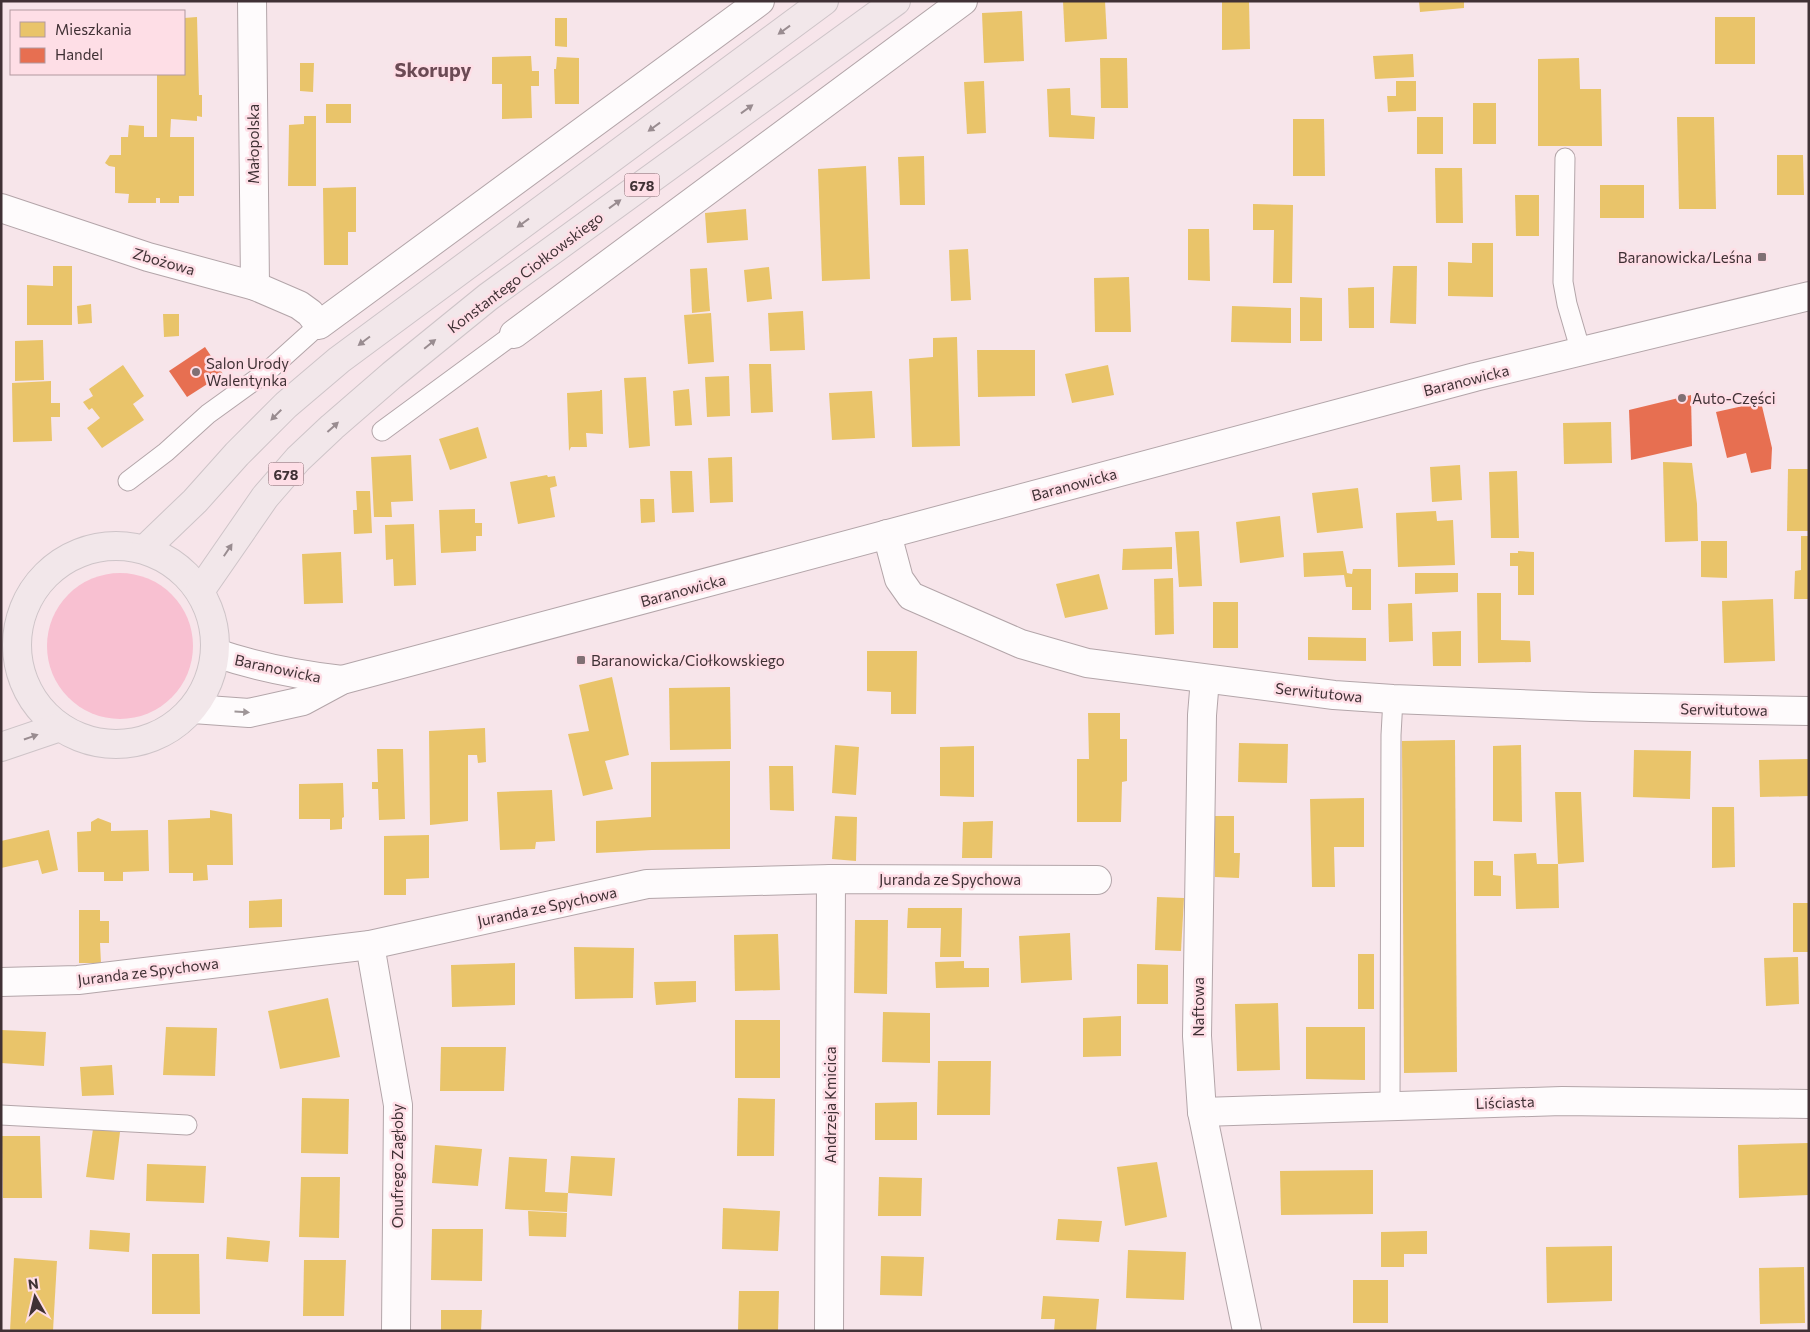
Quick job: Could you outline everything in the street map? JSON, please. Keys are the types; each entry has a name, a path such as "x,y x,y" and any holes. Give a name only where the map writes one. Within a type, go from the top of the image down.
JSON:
{"highway":[{"name":"678","path":"145,549 286,405 339,360 824,1"},
{"name":"Konstantego Ciołkowskiego","path":"200,591 265,497 298,459 392,375 488,297 896,1"},
{"path":"114,544 145,549 167,558 186,572 200,591 210,610 215,631 216,653 209,683 193,709 172,728 145,740 116,745 86,740 60,727 36,704 20,674 9,645 22,612 35,587 48,571 64,559 83,550 114,544"},
{"path":"1,747 60,727"}],"street":[{"name":"Małopolska","path":"252,1 255,286"},
{"path":"319,325 760,1"},
{"path":"514,334 963,1"},
{"name":"Zbożowa","path":"1,208 148,257 255,286 299,305 319,325"},
{"name":"Baranowicka","path":"193,709 249,712 303,701 342,680 1475,377 1809,296"},
{"name":"Serwitutowa","path":"888,534 899,579 911,596 1020,644 1087,663 1334,695 1393,699 1584,707 1809,711"},
{"name":"Baranowicka","path":"216,653 246,663 302,676 342,680"},
{"name":"Naftowa","path":"1205,679 1202,724 1197,1036 1202,1112 1247,1331"},
{"name":"Juranda ze Spychowa","path":"1,982 78,980 370,944 646,884 831,879 1097,880"},
{"name":"Andrzeja Kmicica","path":"829,1331 831,879"},
{"name":"Onufrego Zagłoby","path":"370,944 398,1104 396,1331"},
{"name":"Liściasta","path":"1202,1112 1562,1101 1809,1104"}],"lane":[{"path":"1565,158 1563,282 1567,304 1581,352"},
{"path":"128,481 162,455 208,414 269,370 319,325"},
{"path":"382,431 514,334"},
{"path":"1390,1106 1391,735 1393,699"},
{"path":"1,1115 187,1124"}],"shaded area":[{"path":"120,573 148,578 172,594 188,618 193,646 188,674 172,698 148,714 120,719 92,714 68,698 52,674 47,646 52,618 68,594 92,578"}],"building: Mieszkania":[{"path":"1063,1 1105,1 1107,39 1065,42"},
{"path":"1222,1 1249,1 1250,49 1222,50"},
{"path":"1419,1 1464,1 1464,8 1420,12"},
{"path":"1022,11 1024,61 984,63 982,13"},
{"path":"197,17 199,95 202,95 202,117 197,116 197,121 171,119 170,137 194,137 194,196 179,196 179,203 160,203 160,198 156,198 156,203 128,203 129,194 115,193 115,167 105,163 110,155 121,155 121,137 128,137 129,125 144,126 144,137 157,137 157,75 185,75 185,18"},
{"path":"1715,17 1755,17 1755,64 1715,64"},
{"path":"555,18 567,18 567,47 555,46"},
{"path":"1413,54 1414,77 1375,79 1373,56"},
{"path":"531,56 532,71 539,71 539,86 531,86 532,118 502,119 502,84 492,84 492,57"},
{"path":"557,57 579,58 579,104 555,104 554,69 556,69"},
{"path":"1100,58 1127,58 1128,108 1101,108"},
{"path":"1579,58 1580,89 1601,89 1602,146 1538,146 1538,59"},
{"path":"300,63 314,63 313,92 300,91"},
{"path":"984,81 986,133 967,134 964,82"},
{"path":"1396,81 1416,81 1416,111 1388,112 1387,96 1396,96"},
{"path":"1070,88 1071,115 1095,117 1094,139 1049,137 1047,89"},
{"path":"1473,103 1496,103 1496,144 1473,144"},
{"path":"326,104 351,104 351,123 326,123"},
{"path":"304,116 316,116 316,186 288,186 289,125 304,124"},
{"path":"1417,117 1443,117 1443,154 1417,154"},
{"path":"1677,117 1714,117 1716,209 1679,209"},
{"path":"1293,119 1324,119 1325,176 1293,176"},
{"path":"1777,155 1803,155 1804,195 1777,195"},
{"path":"924,156 925,205 900,205 898,157"},
{"path":"866,166 870,279 822,281 818,169"},
{"path":"1435,168 1462,168 1463,223 1436,223"},
{"path":"1600,185 1644,185 1644,218 1600,218"},
{"path":"356,187 356,232 348,232 348,265 324,265 323,188"},
{"path":"1515,195 1539,195 1539,236 1516,236"},
{"path":"1253,204 1293,205 1292,283 1273,283 1274,230 1253,230"},
{"path":"746,209 748,240 707,243 705,213"},
{"path":"1188,229 1209,229 1210,281 1188,280"},
{"path":"1472,243 1493,243 1493,297 1448,296 1448,262 1472,263"},
{"path":"968,249 971,300 951,301 949,250"},
{"path":"53,266 72,266 72,325 27,325 27,285 53,286"},
{"path":"1393,266 1417,266 1416,324 1390,323"},
{"path":"769,267 772,299 747,302 744,270"},
{"path":"707,268 710,311 692,313 690,269"},
{"path":"1129,277 1131,332 1095,332 1094,278"},
{"path":"1374,287 1374,328 1349,328 1348,288"},
{"path":"1300,297 1322,298 1322,341 1300,341"},
{"path":"91,304 92,323 78,324 77,306"},
{"path":"1232,306 1291,308 1291,343 1231,342"},
{"path":"803,311 805,350 770,351 768,313"},
{"path":"711,313 714,362 688,364 684,315"},
{"path":"163,314 179,314 179,336 164,337"},
{"path":"957,337 960,446 912,447 909,359 933,357 933,338"},
{"path":"43,340 44,380 15,381 15,341"},
{"path":"977,350 1035,350 1035,396 978,397"},
{"path":"749,364 771,364 773,412 751,413"},
{"path":"123,365 144,396 133,404 144,420 102,448 87,428 100,418 92,408 89,410 83,402 93,396 89,389"},
{"path":"1108,365 1114,395 1072,403 1065,374"},
{"path":"729,376 730,416 707,417 705,377"},
{"path":"646,377 650,446 629,448 624,378"},
{"path":"51,381 51,403 60,403 60,417 51,417 52,441 13,442 12,383"},
{"path":"689,389 692,425 675,426 673,391"},
{"path":"602,390 603,434 586,433 587,447 571,447 569,451 567,393"},
{"path":"872,391 875,438 832,440 829,393"},
{"path":"1611,422 1612,463 1564,464 1563,423"},
{"path":"478,427 487,458 450,470 439,439"},
{"path":"411,455 413,501 391,502 392,517 374,517 371,457"},
{"path":"732,457 733,502 710,503 708,458"},
{"path":"1663,462 1692,463 1697,504 1698,541 1665,542"},
{"path":"1460,465 1462,500 1432,502 1430,467"},
{"path":"1788,469 1809,469 1809,531 1787,531"},
{"path":"670,471 692,471 694,512 672,513"},
{"path":"1517,471 1519,538 1491,538 1489,472"},
{"path":"547,475 548,477 555,476 557,486 550,488 555,517 518,524 510,482"},
{"path":"1358,488 1363,528 1317,533 1312,493"},
{"path":"356,491 370,491 372,533 354,534 353,510 357,510"},
{"path":"640,499 654,499 655,522 641,523"},
{"path":"475,509 475,523 482,523 482,536 476,536 476,551 441,553 439,510"},
{"path":"1436,511 1437,521 1453,520 1455,565 1398,567 1396,513"},
{"path":"1280,516 1284,557 1240,563 1236,522"},
{"path":"414,524 416,585 394,586 393,559 386,560 385,525"},
{"path":"1199,531 1202,586 1179,587 1175,532"},
{"path":"1801,536 1809,536 1809,599 1794,599 1795,571 1801,570"},
{"path":"1701,541 1727,541 1727,578 1701,577"},
{"path":"1172,547 1172,569 1122,570 1123,549"},
{"path":"1343,551 1347,573 1352,574 1353,569 1371,569 1371,610 1352,610 1352,587 1346,587 1344,575 1304,577 1303,553"},
{"path":"1518,551 1534,552 1534,595 1518,595 1518,566 1510,566 1510,553 1518,553"},
{"path":"341,552 343,603 304,604 302,554"},
{"path":"1415,573 1458,573 1458,592 1415,594"},
{"path":"1099,574 1108,609 1065,618 1056,584"},
{"path":"1173,578 1174,634 1155,635 1154,579"},
{"path":"1477,593 1501,593 1501,640 1530,641 1531,662 1478,663"},
{"path":"1773,599 1775,661 1724,663 1722,601"},
{"path":"1213,602 1238,602 1238,648 1213,648"},
{"path":"1412,603 1413,641 1389,642 1388,604"},
{"path":"1461,631 1461,666 1433,666 1432,632"},
{"path":"1308,637 1366,638 1366,661 1308,660"},
{"path":"867,651 917,651 916,714 891,714 891,692 867,691"},
{"path":"612,677 629,755 605,761 613,789 583,796 568,734 589,731 579,685"},
{"path":"730,687 731,749 670,750 669,688"},
{"path":"1088,713 1120,713 1120,739 1127,739 1127,781 1122,782 1121,822 1077,822 1077,759 1089,759"},
{"path":"485,728 486,762 478,763 477,755 468,755 468,821 430,825 429,731"},
{"path":"1455,740 1457,1072 1404,1073 1402,741"},
{"path":"1239,743 1288,744 1287,783 1238,782"},
{"path":"835,745 859,747 856,795 832,793"},
{"path":"1521,745 1522,822 1493,821 1493,746"},
{"path":"974,746 974,797 940,796 940,747"},
{"path":"377,749 403,749 405,819 379,820 378,789 372,789 372,782 378,782"},
{"path":"1634,750 1691,751 1690,799 1633,797"},
{"path":"1809,759 1809,796 1760,797 1759,760"},
{"path":"730,761 730,849 596,853 596,821 651,817 651,762"},
{"path":"769,766 793,766 794,811 770,810"},
{"path":"343,783 344,817 342,818 342,829 330,830 330,819 299,819 299,784"},
{"path":"552,790 555,841 536,842 535,849 500,850 497,792"},
{"path":"1555,792 1581,792 1584,862 1558,864"},
{"path":"1364,798 1364,847 1334,847 1335,887 1312,887 1310,799"},
{"path":"1712,807 1734,807 1735,867 1712,868"},
{"path":"210,810 232,814 233,865 207,865 208,880 193,881 193,873 169,873 168,820 210,818"},
{"path":"835,816 857,817 856,861 832,859"},
{"path":"1215,816 1234,816 1234,853 1240,853 1239,878 1215,877"},
{"path":"98,818 111,823 111,831 148,830 149,871 123,872 123,881 104,881 104,872 78,872 77,832 91,831 91,822"},
{"path":"993,821 992,858 962,858 963,822"},
{"path":"49,830 58,870 42,874 38,860 1,868 1,841"},
{"path":"429,835 429,878 406,879 406,895 384,895 384,836"},
{"path":"1536,853 1537,864 1558,864 1559,908 1516,909 1514,854"},
{"path":"1474,861 1493,861 1493,875 1501,876 1501,896 1474,896"},
{"path":"1157,897 1184,898 1181,951 1155,950"},
{"path":"282,899 282,927 249,928 249,901"},
{"path":"1793,903 1809,903 1809,952 1793,952"},
{"path":"908,908 962,908 961,957 940,957 941,928 907,928"},
{"path":"79,910 100,910 100,921 109,921 109,943 100,943 101,963 79,963"},
{"path":"855,920 888,920 887,994 854,993"},
{"path":"1070,933 1072,980 1021,983 1019,936"},
{"path":"778,934 780,990 735,991 734,935"},
{"path":"574,947 634,948 633,998 575,999"},
{"path":"1358,954 1374,954 1374,1009 1358,1009"},
{"path":"1798,957 1799,1004 1766,1006 1764,958"},
{"path":"964,961 964,968 989,968 989,987 936,988 935,962"},
{"path":"515,963 515,1005 452,1007 451,965"},
{"path":"1137,964 1168,965 1168,1004 1137,1004"},
{"path":"696,981 696,1002 656,1005 654,982"},
{"path":"328,998 340,1057 280,1069 268,1011"},
{"path":"1278,1003 1280,1070 1237,1071 1235,1004"},
{"path":"883,1012 930,1013 930,1063 882,1062"},
{"path":"1121,1016 1121,1056 1083,1057 1083,1018"},
{"path":"735,1020 780,1020 780,1078 735,1078"},
{"path":"166,1027 217,1028 215,1076 163,1075"},
{"path":"1306,1027 1365,1027 1365,1080 1306,1079"},
{"path":"1,1030 46,1032 44,1066 1,1063"},
{"path":"441,1047 506,1047 504,1091 440,1091"},
{"path":"938,1061 991,1061 990,1115 937,1115"},
{"path":"112,1065 114,1095 82,1096 80,1067"},
{"path":"302,1098 349,1099 348,1154 301,1153"},
{"path":"738,1098 775,1099 774,1156 737,1156"},
{"path":"917,1102 917,1140 875,1140 875,1103"},
{"path":"93,1129 120,1132 114,1180 86,1177"},
{"path":"2,1136 40,1136 42,1198 3,1198"},
{"path":"1809,1143 1809,1195 1739,1198 1738,1145"},
{"path":"435,1145 482,1149 478,1186 432,1183"},
{"path":"571,1156 615,1158 612,1196 568,1193"},
{"path":"509,1157 547,1159 545,1192 568,1193 567,1212 505,1209"},
{"path":"1157,1162 1167,1217 1125,1226 1117,1167"},
{"path":"147,1164 206,1166 204,1203 146,1201"},
{"path":"1373,1170 1373,1214 1281,1215 1280,1171"},
{"path":"301,1177 340,1177 339,1238 299,1237"},
{"path":"879,1177 922,1178 921,1216 878,1216"},
{"path":"723,1208 780,1211 778,1251 722,1249"},
{"path":"528,1211 567,1213 566,1237 529,1236"},
{"path":"1058,1219 1102,1221 1099,1242 1056,1240"},
{"path":"432,1229 483,1229 482,1281 431,1280"},
{"path":"90,1230 130,1233 129,1252 89,1249"},
{"path":"1427,1231 1427,1254 1404,1254 1404,1267 1381,1267 1381,1232"},
{"path":"227,1237 270,1241 268,1262 226,1259"},
{"path":"1612,1246 1612,1301 1547,1303 1546,1247"},
{"path":"1128,1250 1186,1252 1184,1300 1126,1298"},
{"path":"152,1254 199,1254 200,1314 152,1314"},
{"path":"881,1256 924,1257 922,1296 880,1295"},
{"path":"14,1258 57,1261 53,1331 10,1331"},
{"path":"304,1260 346,1260 344,1316 303,1316"},
{"path":"1804,1267 1805,1323 1760,1324 1759,1268"},
{"path":"1353,1280 1388,1280 1388,1323 1353,1323"},
{"path":"739,1291 779,1291 778,1331 738,1331"},
{"path":"1043,1296 1099,1299 1096,1331 1054,1331 1055,1319 1041,1319"},
{"path":"441,1310 482,1310 481,1331 441,1331"}],"building: Handel":[{"name":"Salon Urody Walentynka","path":"205,347 223,374 187,397 169,371"},
{"path":"1691,395 1692,446 1631,460 1629,410"},
{"path":"1761,402 1772,448 1771,469 1751,473 1746,453 1727,458 1716,412"}],"place":[{"name":"Baranowicka/Leśna","path":"1762,257"},
{"name":"Salon Urody Walentynka","path":"196,372"},
{"name":"Auto-Części","path":"1682,398"},
{"name":"Baranowicka/Ciołkowskiego","path":"581,660"}],"district":[{"name":"Skorupy","path":"433,69"}]}
